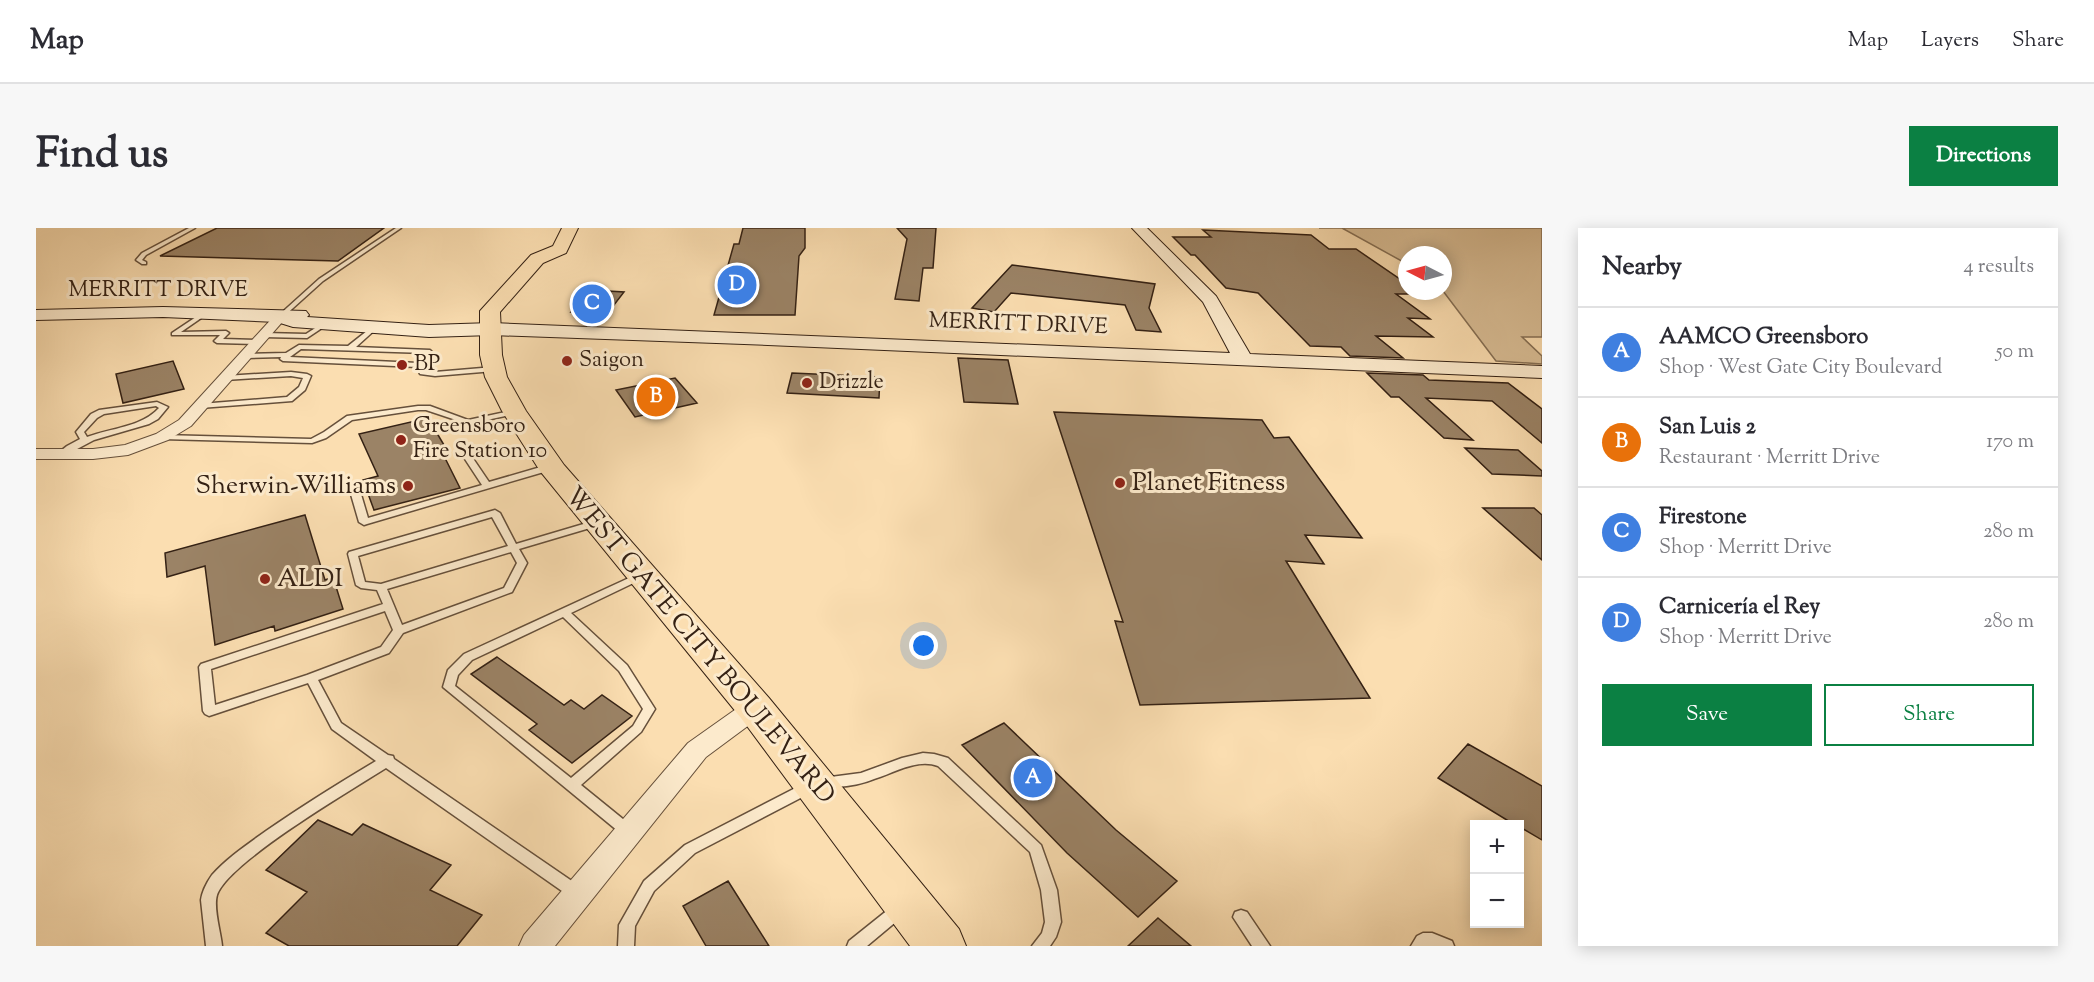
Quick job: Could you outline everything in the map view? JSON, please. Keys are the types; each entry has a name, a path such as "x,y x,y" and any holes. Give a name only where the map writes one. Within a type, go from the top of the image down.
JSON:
{"main road":[{"path":"552,273 565,258 560,249 570,228"},
{"name":"WEST GATE CITY BOULEVARD","path":"560,249 537,259 490,311 506,321 491,355 496,377 515,412 552,467 755,708 941,946"}],"street":[{"path":"1138,228 1210,300 1243,358"},
{"name":"MERRITT DRIVE","path":"36,315 205,313 280,317 306,314 461,324 506,321 1542,372"},
{"name":"MERRITT DRIVE","path":"280,317 293,322 453,332 506,321"},
{"path":"36,454 93,454 128,450 162,437 185,423 280,317"},
{"path":"535,946 697,750 755,708"}],"lane":[{"path":"144,263 139,260 144,254 193,228"},
{"path":"280,317 321,280 399,228"},
{"path":"205,313 174,334 226,333 217,341 307,336 325,324"},
{"path":"348,349 375,328"},
{"path":"298,347 348,349 428,351 431,354 420,365 283,359 298,347"},
{"path":"245,356 288,355"},
{"path":"420,365 423,372 435,374 494,369"},
{"path":"200,406 289,399 302,388 307,376 291,374 225,378"},
{"path":"61,454 72,445 85,440 146,422 160,413 164,407 158,404 102,412 94,416 80,432 85,440"},
{"path":"162,437 312,441 324,439 342,422 350,418 418,408 450,414 468,422 515,412"},
{"path":"468,456 487,486"},
{"path":"354,491 364,522 552,467"},
{"path":"388,606 205,667 209,711 310,678 384,650 399,630 508,590 522,563 514,547 495,513 352,554 361,585 381,587 514,547 598,523"},
{"path":"629,831 449,687 452,673 468,657 642,575"},
{"path":"381,587 399,630"},
{"path":"564,612 623,668 649,709 637,729 572,785"},
{"path":"310,678 336,726 579,894"},
{"path":"626,946 627,925 649,886 690,849 814,784 861,778 922,758 934,758 943,762 1036,849 1049,890 1053,922 1048,937 1040,946"},
{"path":"214,946 209,894 222,876 247,852 388,760"},
{"path":"855,946 908,903"},
{"path":"1241,917 1262,946"},
{"path":"1419,946 1423,942 1432,941 1446,946"}],"shaded area":[{"path":"1342,228 1542,228 1542,337 1522,337 1542,356 1542,364 1496,361 1450,300 1452,300 1452,246 1398,246 1398,259"}],"building":[{"path":"217,228 384,228 338,261 160,256"},
{"path":"743,228 805,228 805,248 799,256 795,315 714,315 734,244 739,244"},
{"path":"897,228 936,228 933,268 923,268 919,301 895,299 907,239"},
{"path":"1203,230 1311,235 1329,249 1356,249 1398,278 1398,294 1396,294 1398,300 1404,300 1430,319 1408,318 1433,337 1376,336 1403,358 1350,356 1341,347 1310,346 1258,293 1226,288 1195,255 1191,255 1173,237 1211,237"},
{"path":"1012,265 1155,284 1149,308 1161,332 1136,330 1125,305 1011,293 994,312 972,308"},
{"path":"590,290 624,292 607,314 571,312"},
{"path":"958,358 1008,360 1018,404 964,402"},
{"path":"173,361 184,389 123,403 116,374"},
{"path":"792,373 880,377 879,398 787,393"},
{"path":"1367,373 1423,375 1429,380 1508,383 1542,409 1542,443 1492,401 1426,398 1473,440 1444,438 1399,397 1391,397"},
{"path":"675,378 697,403 635,417 616,390"},
{"path":"1054,412 1262,420 1274,438 1289,437 1362,538 1305,535 1324,564 1286,561 1370,698 1140,705 1115,621 1123,622"},
{"path":"428,418 444,445 439,446 460,488 374,510 363,480 378,476 359,434"},
{"path":"1465,448 1518,450 1542,471 1542,476 1492,474"},
{"path":"1483,508 1534,508 1542,515 1542,560"},
{"name":"ALDI","path":"305,515 325,580 333,577 343,609 275,631 274,626 215,645 205,566 167,577 165,553"},
{"path":"497,657 564,705 571,700 584,709 602,695 632,716 572,763 529,730 537,724 471,674"},
{"path":"1004,723 1116,830 1177,881 1138,917 1067,853 962,745"},
{"path":"1468,744 1542,786 1542,840 1524,829 1524,820 1507,820 1438,778"},
{"path":"318,820 352,835 363,824 451,865 430,890 482,915 457,946 289,946 266,933 307,892 266,870"},
{"path":"728,881 769,946 706,946 683,906"},
{"path":"1158,918 1191,946 1128,946"}],"place":[{"name":"Carnicería el Rey","path":"737,285"},
{"name":"Firestone","path":"592,304"},
{"name":"Saigon","path":"567,361"},
{"name":"BP","path":"402,365"},
{"name":"Drizzle","path":"807,383"},
{"name":"San Luis 2","path":"656,397"},
{"name":"Greensboro Fire Station 10","path":"401,440"},
{"name":"Planet Fitness","path":"1120,483"},
{"name":"Sherwin-Williams","path":"408,486"},
{"name":"ALDI","path":"265,579"},
{"name":"AAMCO Greensboro","path":"1033,778"}]}
